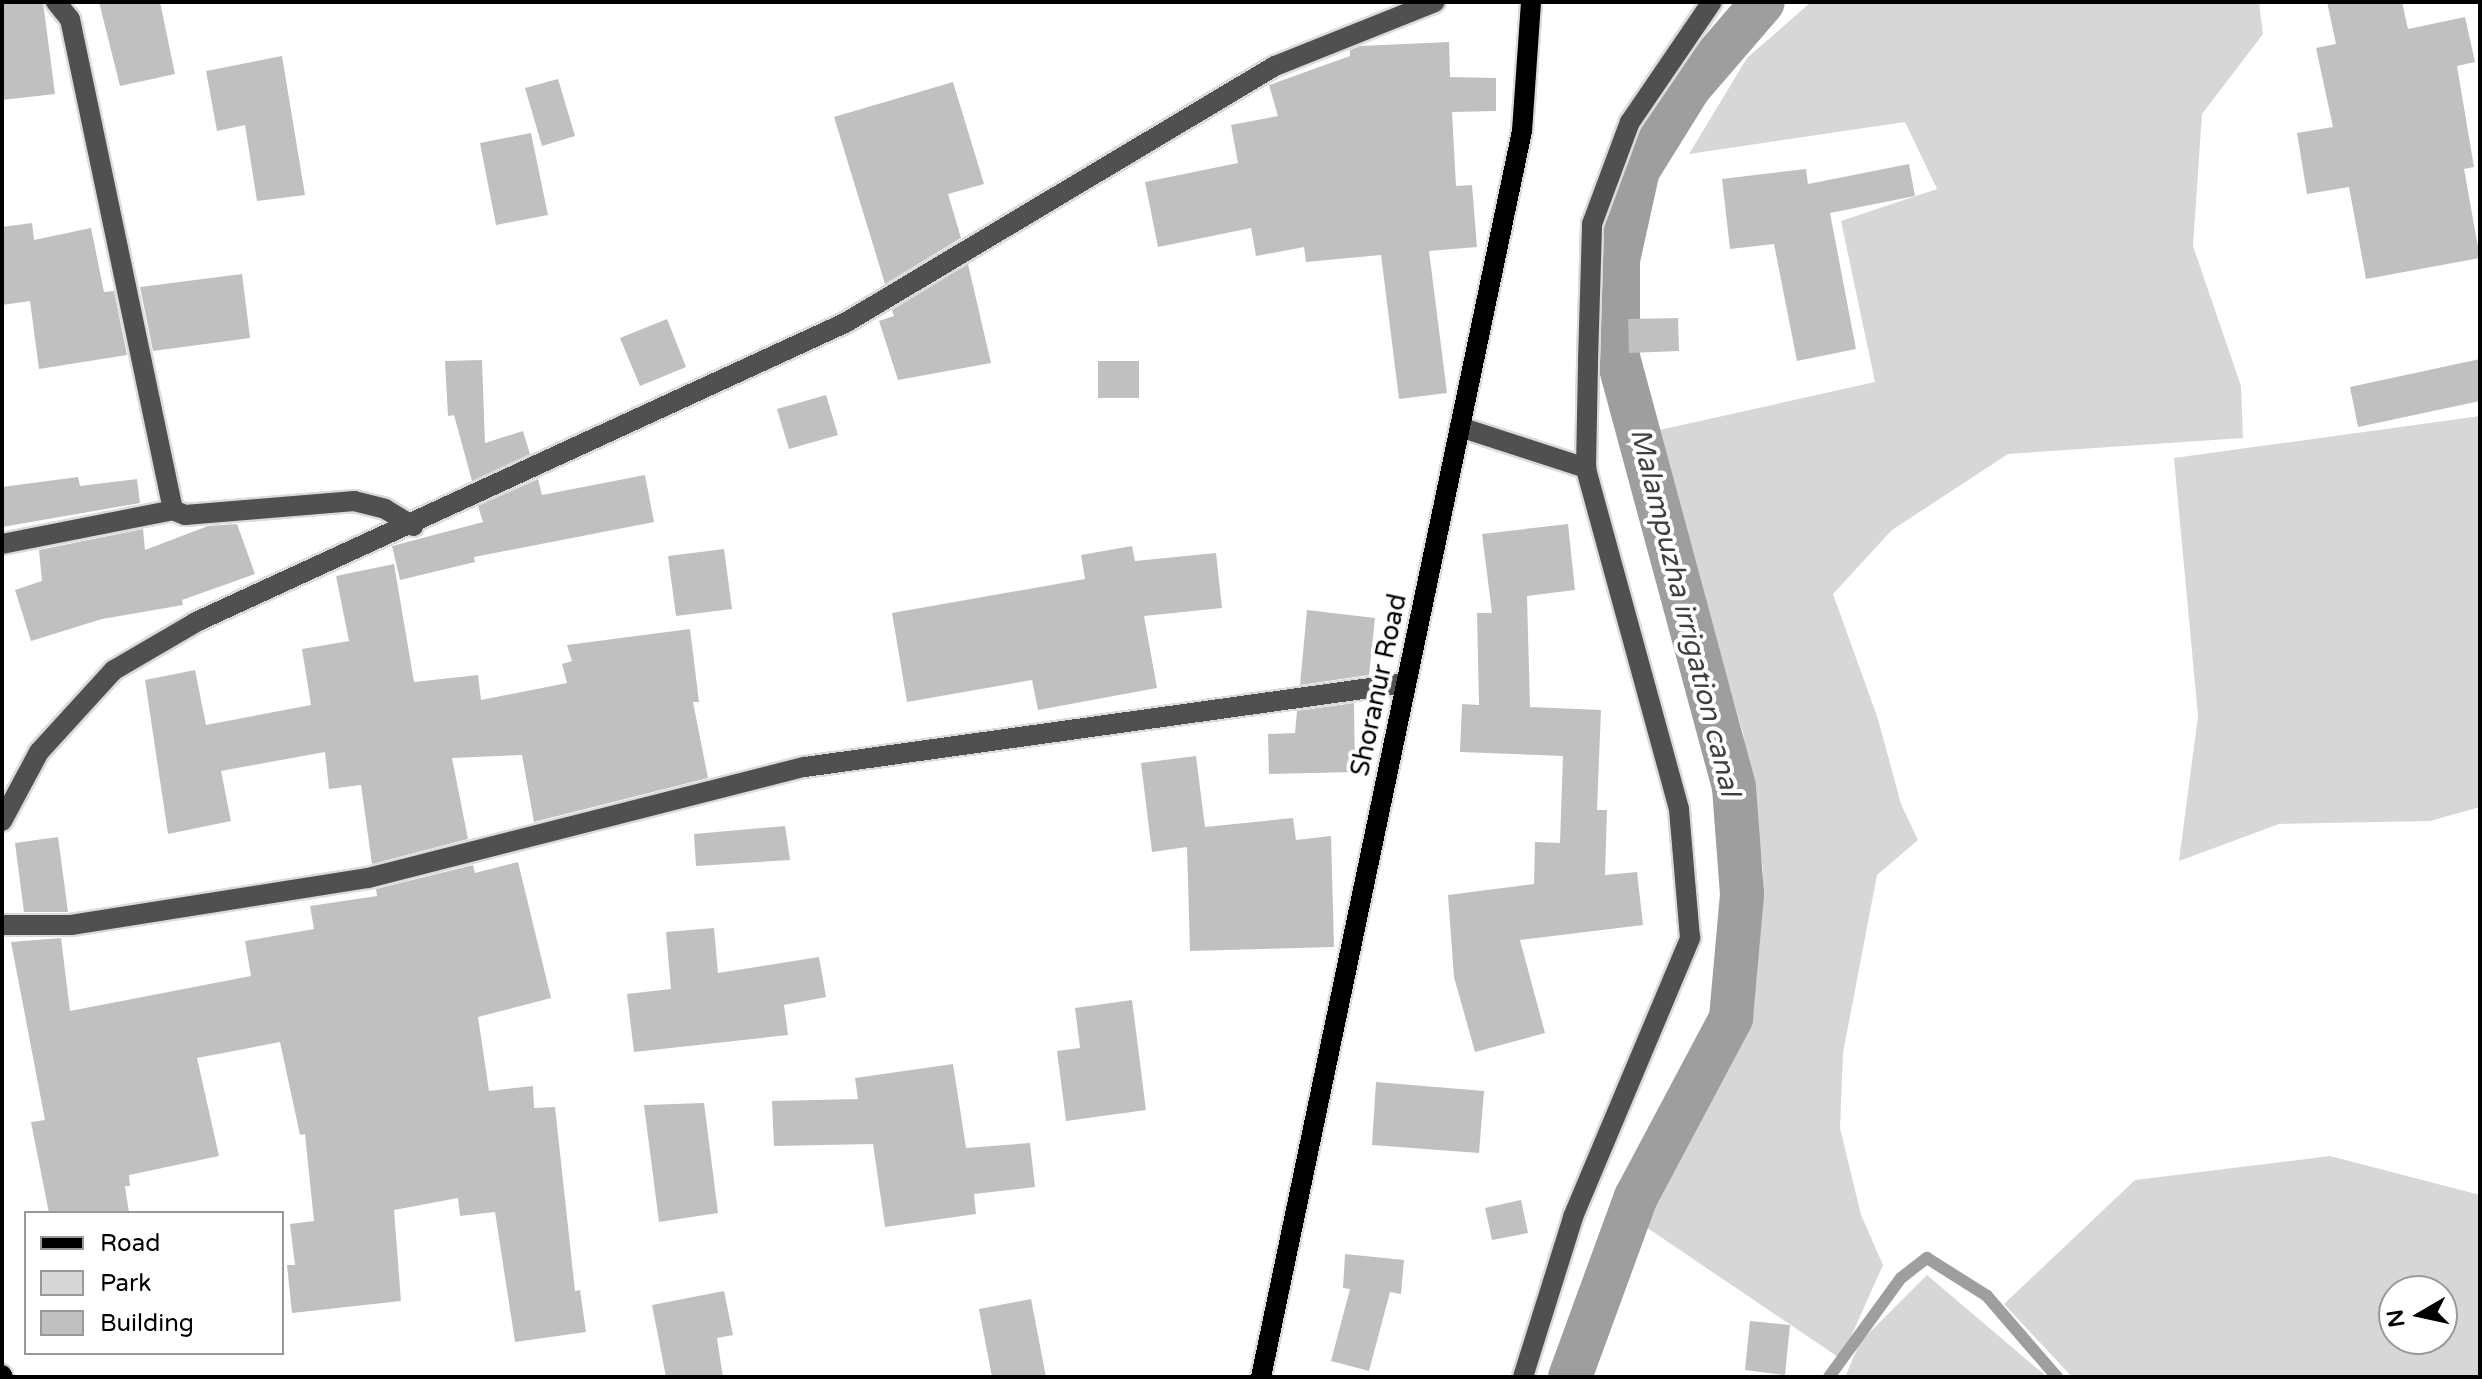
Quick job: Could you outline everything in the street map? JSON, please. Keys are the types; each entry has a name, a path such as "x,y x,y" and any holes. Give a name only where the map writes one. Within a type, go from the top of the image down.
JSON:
{"main road":[{"name":"Shoranur Road","path":"1260,1377 1522,131 1531,2"}],"street":[{"path":"56,2 70,19 173,510"},
{"path":"2,821 39,752 114,670 231,602 413,526 845,323 1275,66 1435,2"},
{"path":"1523,1377 1573,1217 1690,938 1679,809 1586,468 1592,224 1630,122 1712,2"},
{"path":"1460,427 1586,468"},
{"path":"2,544 173,510 185,515 354,501 385,509 413,526"},
{"path":"2,925 71,925 368,878 805,767 1406,683"}],"green space":[{"path":"1811,2 2259,2 2263,34 2202,114 2193,246 2241,386 2243,438 2008,454 1892,530 1833,594 1878,719 1901,804 1918,840 1877,875 1843,1053 1840,1128 1861,1215 1883,1265 1841,1359 1643,1225 1756,985 1763,869 1743,733 1655,431 1875,382 1841,221 1937,189 1905,122 1689,154 1747,58"},
{"path":"2480,416 2480,807 2430,821 2279,824 2179,861 2198,716 2174,458"},
{"path":"2330,1156 2480,1195 2480,1377 2072,1377 2004,1304 2135,1180"},
{"path":"1927,1275 2047,1377 1845,1377 1860,1342"}],"building":[{"path":"2,2 43,2 55,94 2,100"},
{"path":"99,2 160,2 175,74 120,86"},
{"path":"2327,2 2402,2 2408,29 2465,17 2475,62 2457,66 2474,167 2464,169 2480,258 2366,279 2349,187 2307,194 2297,133 2333,127 2316,48 2336,44"},
{"path":"1449,42 1450,77 1496,78 1496,111 1452,112 1456,186 1472,185 1477,247 1429,251 1447,393 1399,399 1381,255 1306,262 1304,247 1256,256 1251,228 1158,247 1145,182 1238,163 1231,125 1278,116 1269,85 1350,56 1350,50 1360,46"},
{"path":"282,56 305,195 257,201 245,125 217,131 206,71"},
{"path":"558,79 575,136 542,146 525,88"},
{"path":"953,82 984,184 948,194 961,238 885,284 834,117"},
{"path":"531,133 548,215 496,225 480,143"},
{"path":"1909,164 1915,196 1830,213 1856,349 1797,361 1774,244 1730,249 1722,179 1806,169 1808,184"},
{"path":"32,223 34,240 91,228 104,292 114,291 127,355 39,369 30,301 2,305 2,227"},
{"path":"968,264 991,363 898,380 879,321 894,316 892,310"},
{"path":"242,274 250,338 153,351 140,287"},
{"path":"1678,318 1679,351 1629,353 1628,319"},
{"path":"667,319 686,367 640,386 620,338"},
{"path":"2480,359 2480,401 2358,427 2350,387"},
{"path":"482,360 485,443 523,431 530,454 472,481 454,415 448,416 445,361"},
{"path":"1098,361 1139,361 1139,398 1098,398"},
{"path":"826,395 838,435 789,449 777,409"},
{"path":"645,475 654,522 474,557 475,562 400,580 392,546 483,522 478,506 538,479 542,495"},
{"path":"78,477 80,486 137,479 140,503 2,527 2,487"},
{"path":"237,524 255,574 182,600 183,605 102,619 31,641 15,590 42,581 39,550 143,529 145,550 208,526"},
{"path":"1568,524 1575,590 1527,596 1530,707 1601,710 1597,810 1607,810 1605,875 1637,872 1643,925 1520,940 1545,1033 1475,1052 1454,977 1448,895 1534,884 1535,842 1560,843 1563,756 1460,752 1462,704 1479,705 1477,613 1492,613 1482,534"},
{"path":"1132,546 1135,561 1216,553 1222,608 1144,616 1157,688 1038,710 1032,680 907,702 892,613 1085,579 1081,555"},
{"path":"724,549 732,609 676,616 668,556"},
{"path":"394,564 414,682 478,675 481,700 567,683 562,664 572,661 567,645 690,629 699,702 693,702 708,778 534,822 522,755 452,758 468,839 372,864 361,785 329,789 325,752 221,771 231,821 168,834 145,680 195,670 206,725 311,705 302,649 349,641 336,576"},
{"path":"1307,610 1375,618 1369,675 1300,685"},
{"path":"1354,703 1355,772 1269,774 1268,734 1295,733 1297,711"},
{"path":"1196,756 1205,827 1293,818 1296,840 1331,836 1334,947 1190,951 1187,847 1152,852 1141,763"},
{"path":"785,826 790,860 696,866 694,834"},
{"path":"58,837 68,912 24,912 15,843"},
{"path":"518,862 551,998 478,1017 489,1091 533,1086 534,1108 555,1107 575,1291 580,1290 586,1332 515,1342 495,1212 460,1216 458,1198 394,1210 401,1301 292,1313 287,1265 295,1265 290,1224 314,1221 305,1134 300,1135 280,1042 197,1058 219,1156 129,1175 130,1186 125,1186 129,1211 49,1211 31,1122 45,1120 11,942 61,938 70,1011 251,976 245,941 314,929 310,906 377,896 376,889 473,865 475,873"},
{"path":"714,928 718,973 819,957 826,997 784,1005 788,1035 634,1052 627,994 671,989 666,932"},
{"path":"1132,1000 1146,1110 1066,1121 1057,1051 1080,1048 1075,1008"},
{"path":"953,1064 966,1148 1030,1143 1035,1187 974,1194 976,1214 885,1227 873,1144 774,1146 772,1101 858,1099 855,1078"},
{"path":"1376,1082 1484,1091 1479,1153 1372,1145"},
{"path":"704,1103 718,1213 659,1222 644,1105"},
{"path":"1521,1200 1528,1233 1492,1240 1485,1208"},
{"path":"1345,1254 1404,1260 1401,1294 1390,1292 1369,1371 1331,1361 1350,1289 1343,1288"},
{"path":"724,1291 733,1335 717,1338 723,1377 666,1377 652,1305"},
{"path":"1031,1299 1046,1377 992,1377 979,1309"},
{"path":"1750,1321 1790,1325 1785,1375 1745,1370"}],"waterway":[{"name":"Malampuzha irrigation canal","path":"1570,1377 1636,1197 1731,1018 1742,894 1734,787 1618,357 1618,260 1638,170 1689,88 1763,2"},
{"path":"1829,1377 1901,1278 1927,1258 1987,1296 2057,1377"}]}
